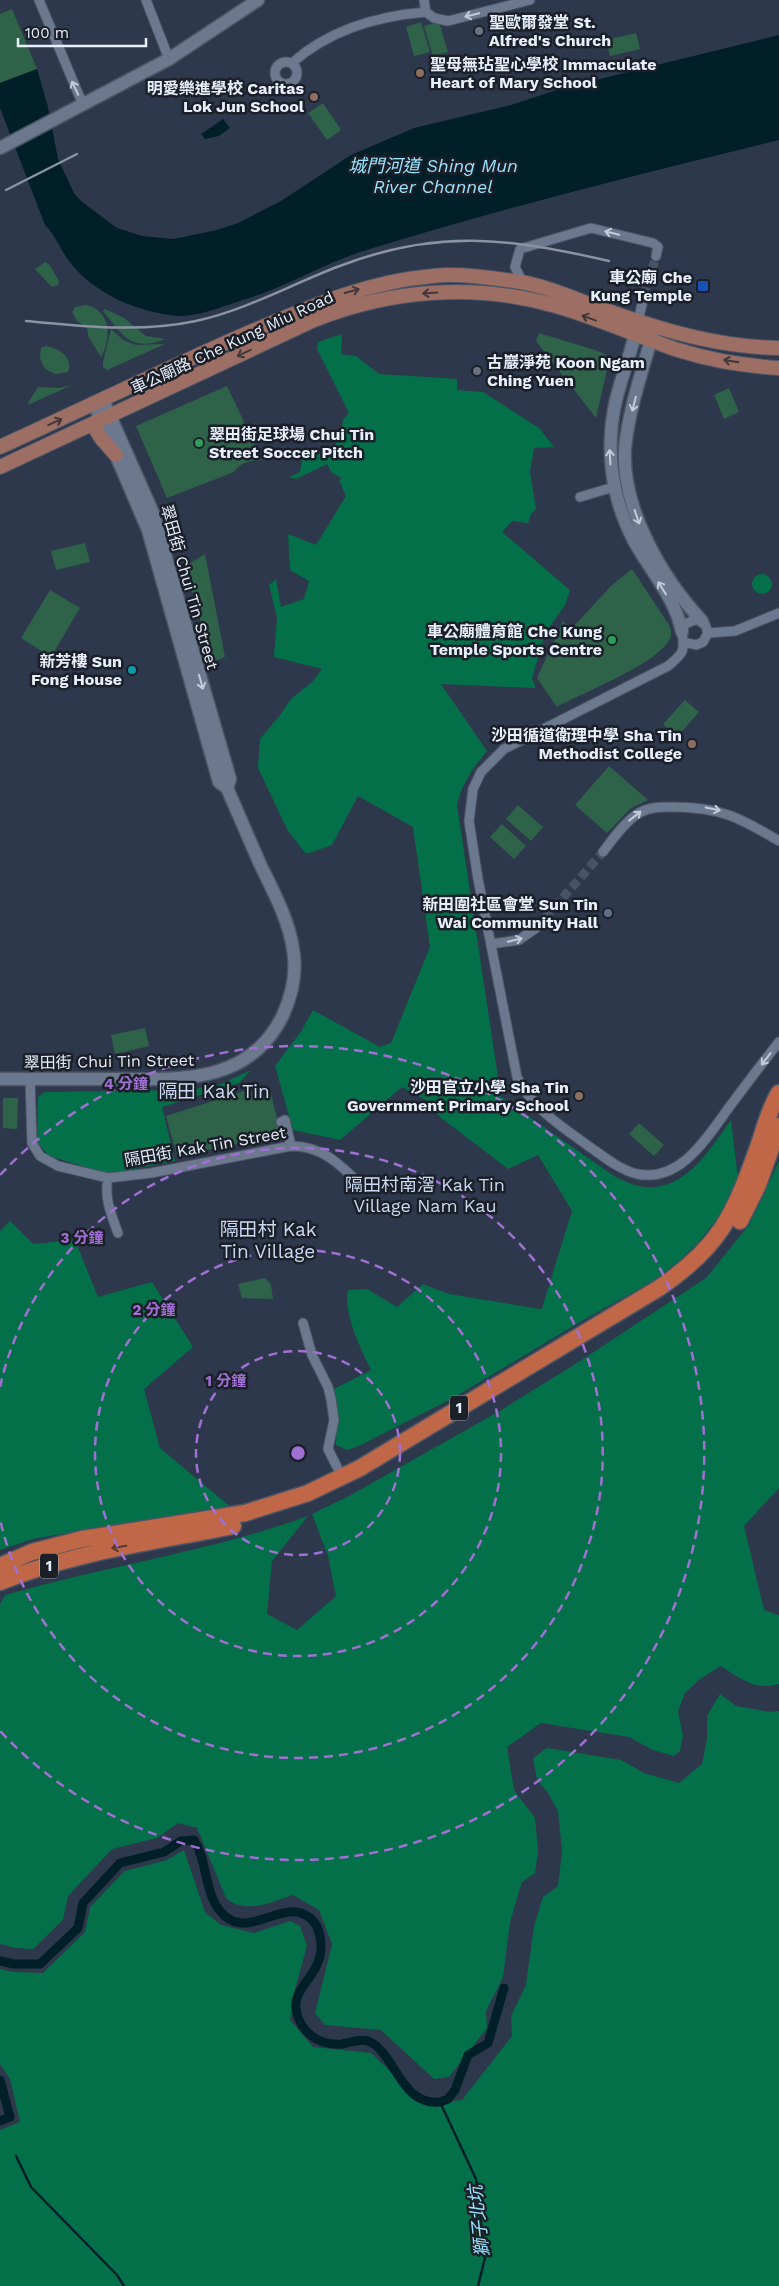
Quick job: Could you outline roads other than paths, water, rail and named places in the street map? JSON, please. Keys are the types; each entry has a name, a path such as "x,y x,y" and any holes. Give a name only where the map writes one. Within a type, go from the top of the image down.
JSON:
{"highway":[{"name":"1","path":"0,1566 32,1552 82,1539 218,1518 284,1502 322,1487 364,1466 659,1288 690,1265 716,1238 734,1210 771,1107 779,1093"},
{"name":"1","path":"4,1582 110,1548 271,1517 319,1500 362,1479 662,1299 698,1272 721,1248 745,1213 758,1185 779,1126"},
{"path":"337,1467 364,1466"},
{"path":"284,1502 294,1485"},
{"path":"0,1560 32,1552"}],"main road":[{"name":"車公廟路 Che Kung Miu Road","path":"0,467 101,413 196,356 293,313 346,293 375,285 435,275 493,278 523,283 559,293 637,328"},
{"name":"車公廟路 Che Kung Miu Road","path":"0,447 165,390 332,314 372,302 410,295 450,292 504,295 556,306 653,333 725,344 779,348"},
{"name":"車公廟路 Che Kung Miu Road","path":"653,333 698,355 779,368"},
{"path":"101,413 101,438 116,455"}],"street":[{"path":"39,0 83,105"},
{"path":"146,0 169,59"},
{"path":"1,147 169,59 245,5 258,0"},
{"path":"424,0 426,12 434,18 448,20 530,0"},
{"path":"292,63 344,30 368,21 426,12"},
{"path":"523,283 515,267 520,249 591,228 653,244 658,247 656,256"},
{"path":"644,296 637,328 617,397 611,427 610,451 614,487 629,530 680,619 684,637 698,645 705,640 708,633 707,626 682,598 646,538 628,488 625,463 628,428 653,333"},
{"name":"翠田街 Chui Tin Street","path":"101,413 153,513 230,779 227,788"},
{"name":"翠田街 Chui Tin Street","path":"0,1079 187,1079 218,1072 232,1066 258,1049 273,1032 290,999 294,978 294,949 269,882 227,788 220,782 214,768 148,530 116,455"},
{"path":"580,497 614,487"},
{"path":"708,633 735,631 779,613"},
{"path":"702,621 690,620 684,626 684,649 668,666 515,742 504,749 481,772 473,789 469,821 478,879 517,1077 524,1092 550,1118 622,1169 646,1175 663,1172 678,1166 702,1143 779,1042"},
{"path":"603,852 635,816 651,808 660,807 698,807 723,812 756,827 779,841"},
{"path":"491,944 519,940 536,928"},
{"name":"隔田街 Kak Tin Street","path":"30,1079 32,1143 40,1156 58,1166 108,1178 151,1173 291,1146 322,1151 356,1180"},
{"path":"281,1122 285,1120 291,1146"},
{"path":"108,1178 106,1190 108,1205 118,1233"},
{"path":"303,1323 312,1355 328,1387 334,1420 328,1449 337,1467"}],"water":[{"name":"城門河道 Shing Mun River Channel","path":"779,35 779,140 575,191 423,233 346,257 260,294 205,312 184,316 162,314 132,306 104,292 79,273 45,225 0,108 0,83 37,69 48,107 58,159 74,193 81,201 117,228 142,236 174,239 217,230 238,223 281,201 351,155 414,128 511,105 563,88"},
{"path":"223,119 230,128 219,136 205,139 201,134"}],"waterway":[{"path":"0,1961 14,1964 40,1964 78,1928 83,1903 120,1863 164,1852 181,1841 194,1840 199,1849 209,1890 218,1908 225,1916 236,1922 247,1923 282,1913 293,1912 304,1914 316,1924 321,1943 318,1964 296,2000 298,2017 306,2030 318,2040 326,2043 342,2044 362,2040 372,2043 383,2053 412,2093 420,2098 429,2102 440,2102 448,2099 455,2090 468,2055 488,2043 504,1988"},
{"path":"0,2080 10,2117 0,2121"},
{"name":"獅子北坑","path":"440,2102 476,2179 485,2258 478,2286"},
{"path":"16,2156 31,2187 117,2275 124,2286"}],"tunnel":[{"path":"644,296 656,256"},
{"path":"536,928 603,852"}],"railway":[{"path":"6,190 77,154"},
{"path":"26,321 132,328 175,325 196,321 268,297 319,274 373,255 407,246 440,242 473,241 505,243 538,247 609,261"}],"place":[{"name":"聖歐爾發堂 St. Alfred's Church","path":"479,31"},
{"name":"聖母無玷聖心學校 Immaculate Heart of Mary School","path":"420,73"},
{"name":"明愛樂進學校 Caritas Lok Jun School","path":"314,97"},
{"name":"車公廟 Che Kung Temple","path":"703,286"},
{"name":"古巖淨苑 Koon Ngam Ching Yuen","path":"477,371"},
{"name":"翠田街足球場 Chui Tin Street Soccer Pitch","path":"199,443"},
{"name":"車公廟體育館 Che Kung Temple Sports Centre","path":"612,640"},
{"name":"新芳樓 Sun Fong House","path":"132,670"},
{"name":"沙田循道衛理中學 Sha Tin Methodist College","path":"692,744"},
{"name":"新田圍社區會堂 Sun Tin Wai Community Hall","path":"608,913"},
{"name":"沙田官立小學 Sha Tin Government Primary School","path":"579,1096"}],"district":[{"name":"隔田 Kak Tin","path":"214,1091"},
{"name":"隔田村南滘 Kak Tin Village Nam Kau","path":"425,1195"},
{"name":"隔田村 Kak Tin Village","path":"268,1240"}]}
